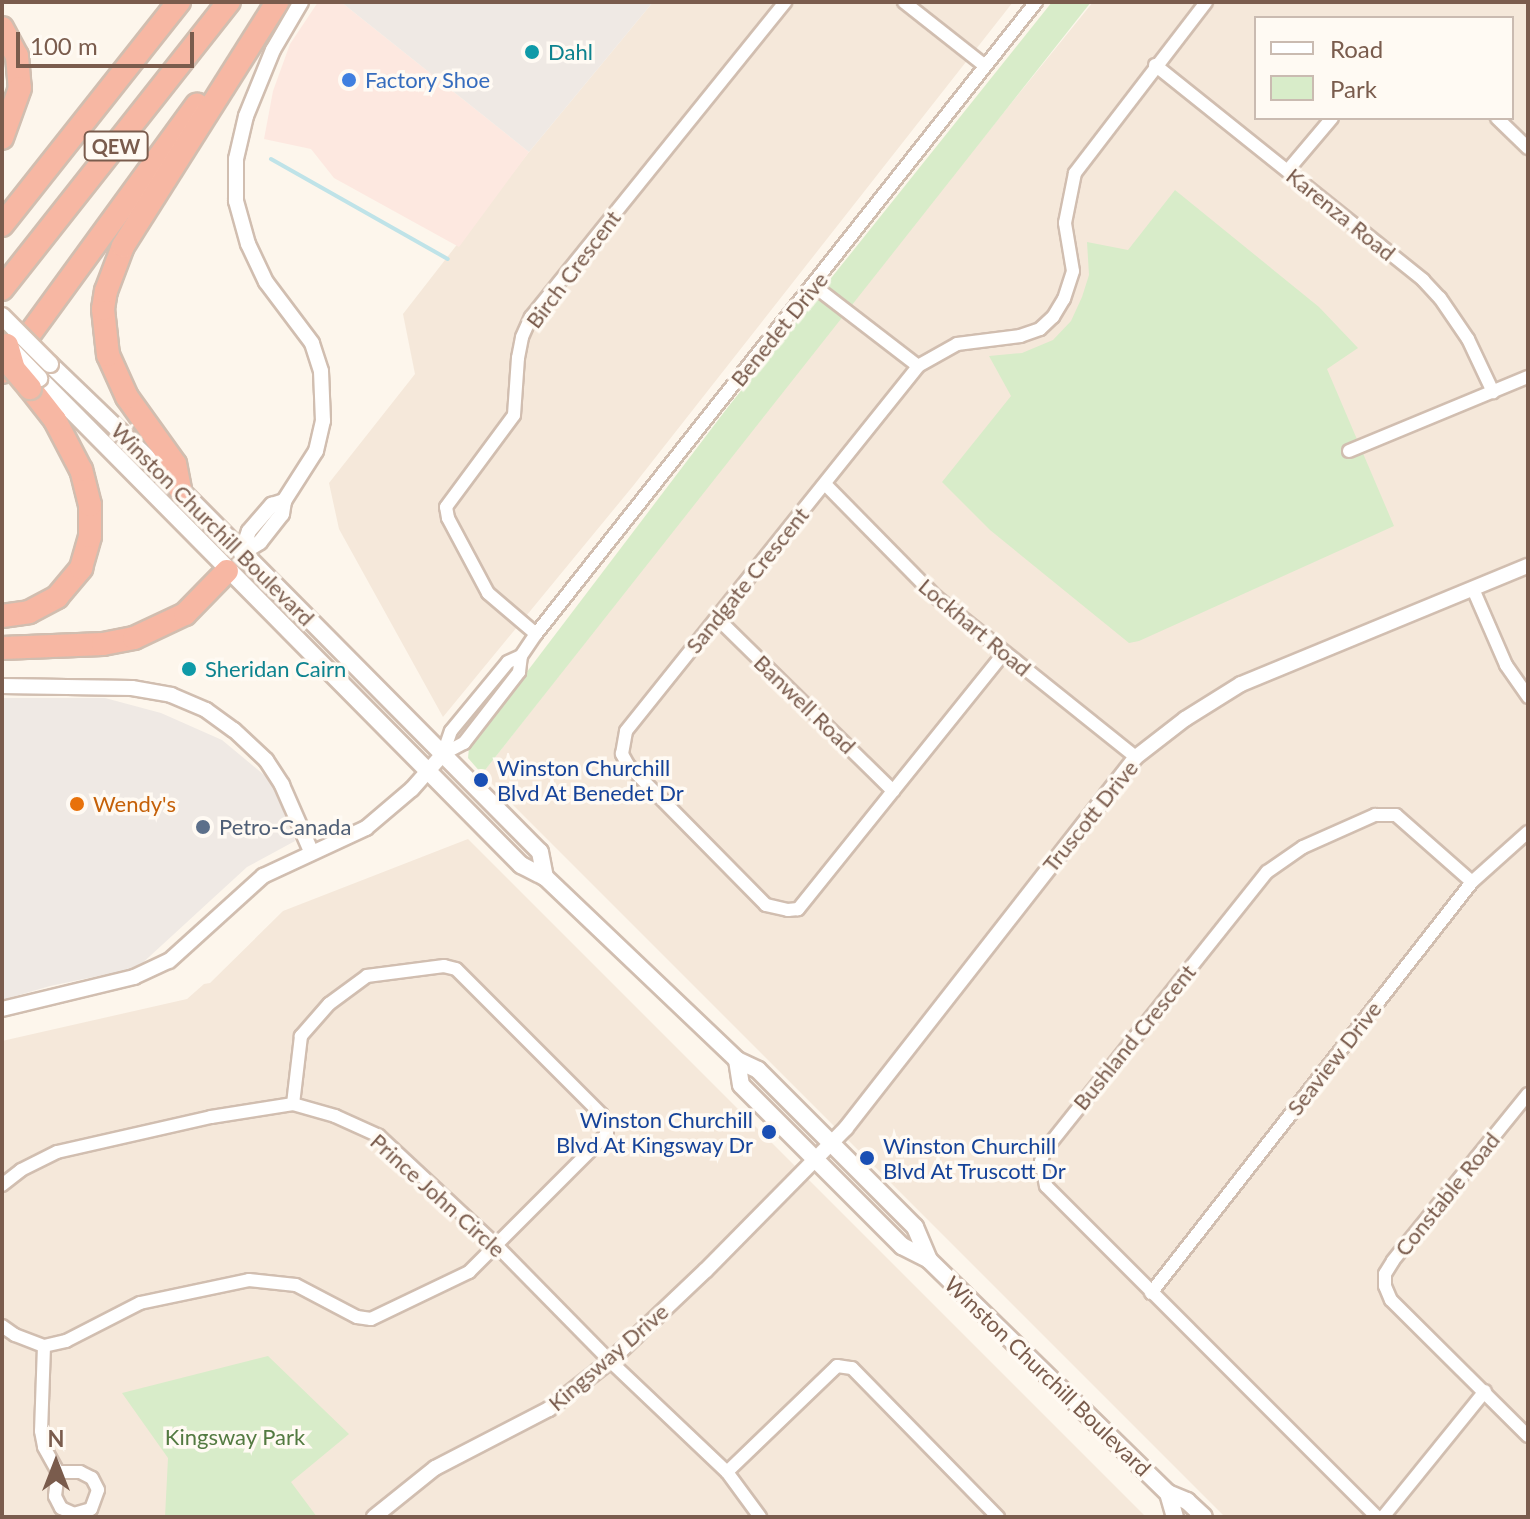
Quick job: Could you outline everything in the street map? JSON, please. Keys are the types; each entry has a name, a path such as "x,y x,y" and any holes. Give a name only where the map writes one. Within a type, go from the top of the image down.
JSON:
{"highway":[{"name":"QEW","path":"2,225 179,2"},
{"name":"QEW","path":"2,289 229,2"},
{"path":"2,372 275,2"},
{"path":"180,489 175,464 127,397 108,355 103,309 106,291 123,246 275,2"},
{"path":"2,28 17,56 20,88 2,138"},
{"path":"2,616 29,612 57,597 81,568 90,536 90,505 81,470 55,420 40,377 14,369 4,343"},
{"path":"2,648 103,644 134,638 185,614 227,571"}],"main road":[{"name":"Winston Churchill Boulevard","path":"2,316 40,377 227,571 521,865 545,877 737,1060 758,1070 915,1227 929,1260"},
{"name":"Winston Churchill Boulevard","path":"40,377 180,489 540,852 545,877"},
{"name":"Winston Churchill Boulevard","path":"737,1060 741,1085 902,1246 929,1260 1168,1493 1187,1501 1204,1517"},
{"name":"Winston Churchill Boulevard","path":"1168,1493 1175,1517"}],"street":[{"path":"227,571 242,553 260,542 282,514 284,501 305,474 321,435 325,405 321,371 312,343 266,282 248,244 236,201 236,159 259,83 301,2"},
{"name":"Birch Crescent","path":"536,634 488,593 448,518 446,507 514,415 520,347 531,317 785,2"},
{"path":"904,2 985,66"},
{"name":"Benedet Drive","path":"443,754 451,731 508,662 521,656 1036,2"},
{"name":"Sandgate Crescent","path":"1004,653 798,909 766,905 628,765 622,754 626,731 918,366 957,344 1020,336 1040,329 1053,317 1064,299 1073,271 1065,233 1065,208 1075,173 1206,2"},
{"name":"Karenza Road","path":"1155,65 1288,170 1440,298 1468,339 1493,392"},
{"path":"1288,170 1330,120"},
{"path":"1499,120 1528,148"},
{"path":"814,286 918,366"},
{"path":"1349,451 1528,377"},
{"name":"Lockhart Road","path":"825,484 936,597 1136,757"},
{"name":"Truscott Drive","path":"814,1159 831,1143 1136,757 1211,701 1241,684 1528,566"},
{"path":"1473,589 1506,665 1528,697"},
{"name":"Banwell Road","path":"717,618 893,791"},
{"path":"2,686 132,688 171,695 206,710 234,730 266,760 287,795 311,851"},
{"path":"2,1009 134,977 169,961 200,937 241,893 263,876 366,828 443,754"},
{"name":"Bushland Crescent","path":"1380,1517 1151,1293 1046,1186 1040,1173 1045,1150 1267,872 1303,847 1375,815 1396,815 1472,882"},
{"name":"Seaview Drive","path":"1151,1293 1472,882 1528,832"},
{"path":"2,1326 15,1335 44,1346 66,1341 140,1303 232,1280 296,1285 357,1317 371,1319 469,1272 498,1247 607,1134 602,1115 456,969 444,966 367,976 329,1004 301,1036 293,1104"},
{"name":"Constable Road","path":"1528,1094 1385,1274 1385,1286 1391,1300 1528,1436"},
{"name":"Prince John Circle","path":"2,1185 21,1170 57,1152 211,1117 293,1104 335,1116 379,1136 498,1247 610,1361 727,1472 760,1517"},
{"name":"Kingsway Drive","path":"374,1517 435,1468 531,1421 610,1361 706,1270 814,1159"},
{"path":"44,1346 41,1431 44,1447 58,1472"},
{"path":"727,1472 837,1366 852,1368 998,1517"},
{"path":"1380,1517 1485,1391"}],"shaded area":[{"path":"318,2 341,2 529,152 459,247 334,178 311,149 264,139 273,91 290,44"},
{"path":"341,2 653,2 529,152"},
{"path":"653,2 1013,2 633,486 443,717 339,529 329,483 415,374 403,314 529,152"},
{"path":"1093,2 1528,2 1528,1517 1225,1517 482,774 858,293"},
{"path":"2,698 105,698 161,713 222,740 269,779 290,818 295,841 247,867 137,968 50,986 2,1000"},
{"path":"468,839 1146,1517 2,1517 2,1041 187,999 204,984 210,983 283,911"}],"green space":[{"path":"1052,2 1091,2 482,774 468,758 469,748 728,407"},
{"path":"1175,190 1319,307 1358,348 1327,369 1394,526 1129,643 990,530 942,482 1011,396 989,356 1022,353 1053,340 1071,321 1082,297 1089,275 1087,242 1128,250"},
{"name":"Kingsway Park","path":"268,1356 349,1434 291,1482 317,1517 165,1517 168,1458 122,1393"}],"waterway":[{"path":"271,159 448,259"}],"place":[{"name":"Dahl","path":"532,52"},
{"name":"Factory Shoe","path":"349,80"},
{"name":"Sheridan Cairn","path":"189,669"},
{"name":"Winston Churchill Blvd At Benedet Dr","path":"481,780"},
{"name":"Wendy's","path":"77,804"},
{"name":"Petro-Canada","path":"203,827"},
{"name":"Winston Churchill Blvd At Kingsway Dr","path":"769,1132"},
{"name":"Winston Churchill Blvd At Truscott Dr","path":"867,1158"}]}
